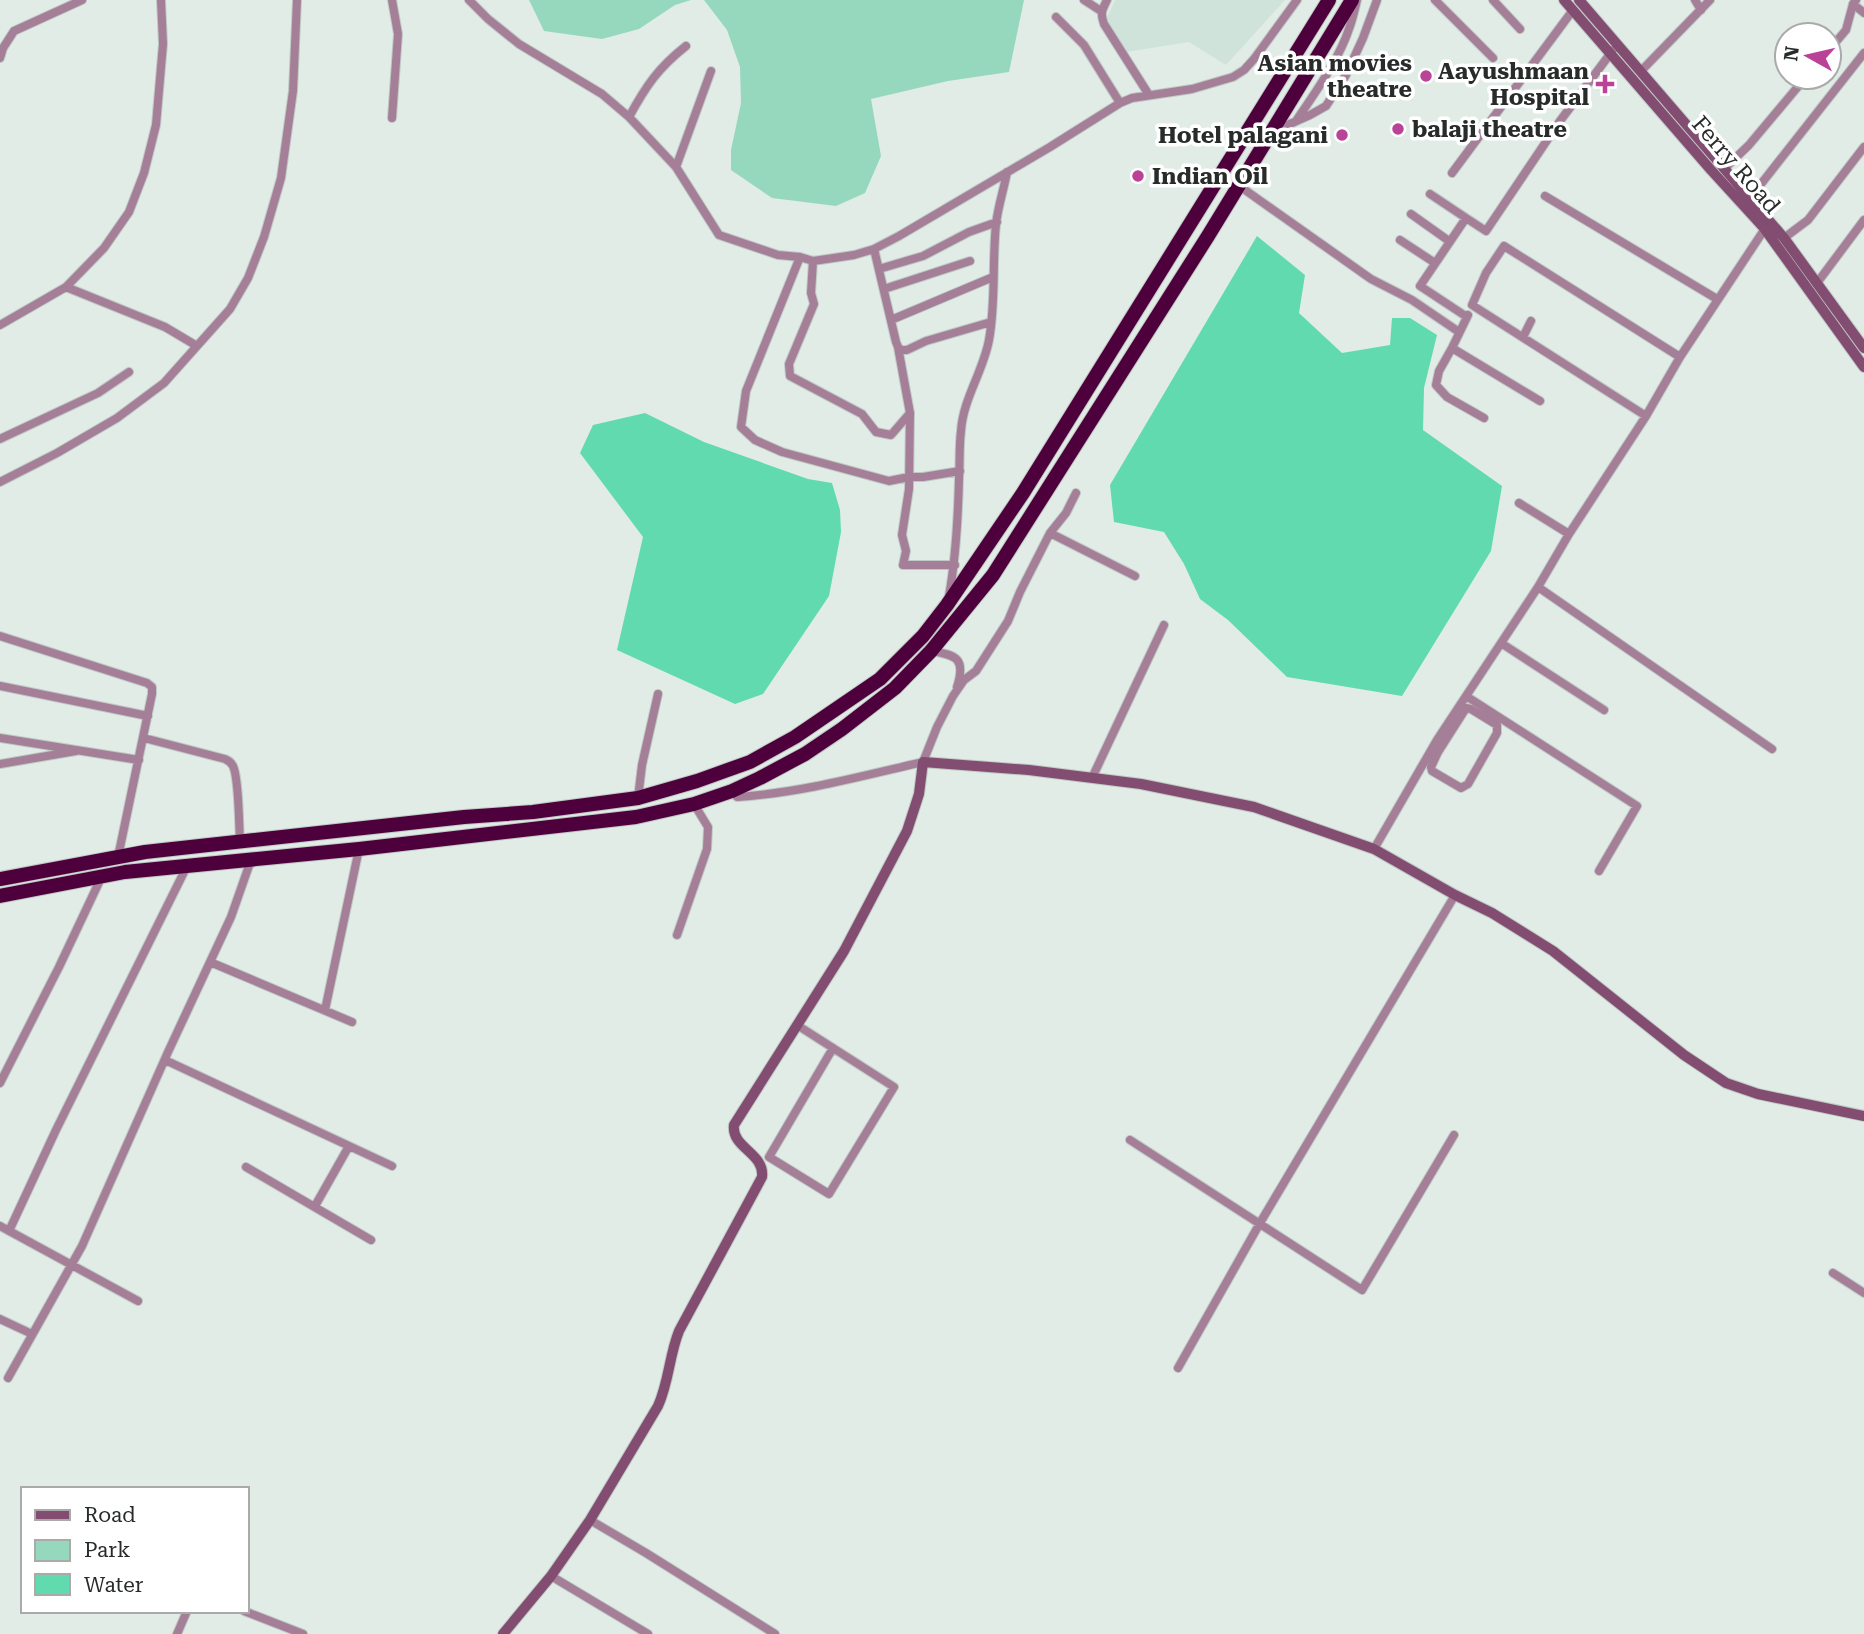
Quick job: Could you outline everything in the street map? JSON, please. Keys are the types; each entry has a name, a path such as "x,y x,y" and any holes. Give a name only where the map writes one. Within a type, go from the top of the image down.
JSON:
{"highway":[{"path":"0,879 118,857 464,817 534,812 638,798 750,762 795,737 880,679 923,636 947,606 1023,493 1329,0"},
{"path":"0,896 102,876 636,817 694,804 732,791 805,754 895,688 932,651 993,575 1208,236 1352,0"}],"street":[{"path":"0,58 14,31 82,0"},
{"path":"0,325 66,287 104,247 129,212 144,173 156,124 163,44 161,0"},
{"path":"0,482 117,418 164,383 230,309 248,278 264,237 281,178 293,91 297,0"},
{"path":"392,0 398,34 392,118"},
{"path":"469,0 519,44 602,94 629,117 676,166 719,235 778,255 813,261 854,256 899,236 1050,148 1120,103 1132,98 1219,82 1244,70 1297,0"},
{"path":"1084,0 1101,11"},
{"path":"1107,0 1101,11 1104,24 1149,96"},
{"path":"1297,121 1343,44 1357,0"},
{"path":"1272,131 1326,106 1342,82 1377,0"},
{"path":"1435,0 1493,58"},
{"path":"1493,0 1520,29"},
{"name":"Ferry Road","path":"1564,0 1576,5 1767,225 1784,238 1862,340"},
{"path":"1695,0 1700,10"},
{"path":"1641,71 1710,0"},
{"path":"1855,2 1864,13"},
{"path":"1843,34 1855,2"},
{"path":"1452,173 1576,5"},
{"path":"1056,18 1084,45 1120,103"},
{"path":"629,117 660,69 686,46"},
{"path":"1430,194 1486,231 1560,121 1614,49"},
{"name":"Ferry Road","path":"1614,49 1641,71 1718,168 1750,198 1864,367"},
{"path":"1750,198 1864,53"},
{"path":"676,166 711,71"},
{"path":"1718,168 1749,145 1794,91"},
{"path":"1784,238 1808,220 1864,147"},
{"path":"947,606 955,565 961,430 973,383 985,358 992,322 997,222 1007,172"},
{"path":"1238,185 1371,279 1412,300 1460,332"},
{"path":"1545,196 1717,299"},
{"path":"1411,214 1449,241"},
{"path":"1466,218 1420,286 1467,317"},
{"path":"1817,283 1864,220"},
{"path":"879,269 923,256 969,232 997,222"},
{"path":"1374,849 1462,709 1466,696 1538,587 1717,299 1767,225"},
{"path":"1400,240 1435,263"},
{"path":"1485,418 1447,397 1436,385 1439,371 1486,273 1504,246 1680,357"},
{"path":"874,248 898,347 910,413 909,489 902,536 906,551 903,565 955,565"},
{"path":"800,257 746,391 741,427 755,440 782,452 889,481 960,471"},
{"path":"813,261 811,293 814,304 789,364 790,376 862,414 876,432 891,435 910,413"},
{"path":"884,289 970,261"},
{"path":"891,320 993,277"},
{"path":"66,287 164,327 197,346"},
{"path":"1472,306 1646,416"},
{"path":"1523,337 1531,321"},
{"path":"898,347 907,350 926,341 992,322"},
{"path":"1452,348 1540,401"},
{"path":"0,439 99,393 129,372"},
{"path":"953,696 964,680 976,671 1008,621 1050,533 1066,513 1076,493"},
{"path":"1519,503 1569,534"},
{"path":"1050,533 1135,576"},
{"path":"1538,587 1772,749"},
{"path":"1092,778 1164,625"},
{"path":"0,636 147,683 152,687 144,738 118,857"},
{"path":"1501,643 1604,710"},
{"path":"503,1634 551,1576 590,1520 658,1406 664,1392 678,1331 758,1187 763,1170 760,1162 737,1140 734,1125 844,951 907,831 919,794 923,762 960,678 961,666 957,658 932,651"},
{"path":"0,686 148,716"},
{"path":"638,798 642,765 658,694"},
{"path":"1435,750 1431,767 1433,771 1461,788 1466,786 1498,729 1466,696"},
{"path":"1462,709 1479,709 1637,806 1599,872"},
{"path":"0,738 139,760"},
{"path":"144,738 225,758 231,762 236,781 240,842"},
{"path":"0,764 82,750"},
{"path":"732,791 737,797 775,793 923,762 1028,770 1141,784 1254,807 1374,849 1492,913 1553,951 1684,1055 1726,1083 1758,1094 1864,1116"},
{"path":"677,935 709,837 708,827 694,804"},
{"path":"325,1010 359,849"},
{"path":"8,1378 82,1246 231,917 251,860"},
{"path":"9,1231 187,866"},
{"path":"0,1083 102,876"},
{"path":"1178,1368 1260,1223 1455,895"},
{"path":"210,962 352,1022"},
{"path":"797,1025 833,1048 894,1087 829,1194 769,1157 833,1048"},
{"path":"164,1060 392,1166"},
{"path":"1130,1140 1362,1290 1454,1135"},
{"path":"315,1206 349,1146"},
{"path":"246,1167 371,1240"},
{"path":"0,1226 138,1301"},
{"path":"1833,1273 1864,1293"},
{"path":"0,1319 33,1334"},
{"path":"590,1520 775,1634"},
{"path":"551,1576 648,1634"},
{"path":"177,1634 186,1613"},
{"path":"248,1613 303,1634"}],"shaded area":[{"path":"1115,0 1285,0 1226,65 1189,42 1126,52 1106,20"}],"green space":[{"path":"529,0 691,0 675,5 639,29 602,39 544,31"},
{"path":"704,0 1024,0 1009,72 948,81 871,99 881,156 865,193 836,206 772,198 731,170 731,150 741,103 740,67 727,30"}],"water":[{"path":"1257,236 1305,275 1299,313 1342,353 1390,345 1392,318 1410,318 1437,335 1424,388 1423,430 1502,486 1491,551 1402,696 1287,677 1228,620 1200,599 1184,564 1164,532 1114,522 1110,485"},
{"path":"645,413 704,442 808,479 832,483 840,510 841,532 829,596 763,694 735,704 617,650 643,537 580,453 593,425"}],"place":[{"name":"Asian movies theatre","path":"1426,76"},
{"name":"Aayushmaan Hospital","path":"1605,84"},
{"name":"balaji theatre","path":"1398,129"},
{"name":"Hotel palagani","path":"1342,135"},
{"name":"Indian Oil","path":"1138,176"}]}
